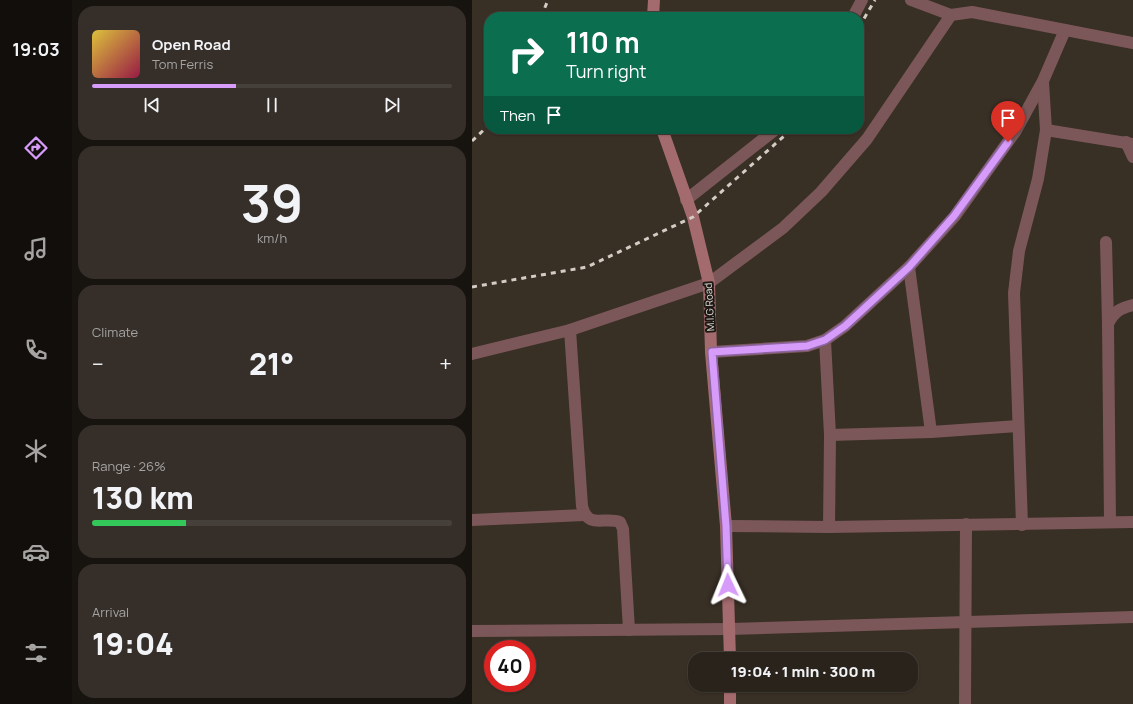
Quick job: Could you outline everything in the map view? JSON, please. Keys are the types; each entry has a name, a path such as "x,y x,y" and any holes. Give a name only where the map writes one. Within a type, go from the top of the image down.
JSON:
{"street":[{"path":"653,12 654,0"},
{"path":"856,12 862,0"},
{"path":"911,0 951,15 972,12 1133,43"},
{"path":"472,354 570,330 709,283 783,228 821,192 867,139 951,15"},
{"path":"712,352 807,346 825,340 845,326 909,267 954,216 1015,132 1043,80 1065,30"},
{"path":"1022,525 1014,293 1019,251 1038,179 1046,130 1043,80"},
{"path":"1046,130 1130,143 1133,156"},
{"name":"M.I.G Road","path":"664,134 692,217 709,283 712,352 726,526 730,652"},
{"path":"686,200 770,134"},
{"path":"1106,242 1110,522"},
{"path":"909,267 931,432"},
{"path":"1108,324 1111,317 1119,308 1133,305"},
{"path":"570,330 580,492 584,515 590,520 616,520 620,522 623,529 629,630"},
{"path":"825,340 830,435 829,527"},
{"path":"830,435 931,432 1018,426"},
{"path":"472,520 584,515"},
{"path":"726,526 829,527 1133,522"},
{"path":"965,704 966,524"},
{"path":"472,630 730,629 1133,617"},
{"path":"730,692 730,704"}],"railway":[{"path":"543,12 548,0"},
{"path":"864,19 875,0"},
{"path":"472,141 484,130"},
{"path":"472,287 587,267 693,217 786,134"}],"route":[{"path":"728,585 726,526 712,352 807,346 825,340 845,326 909,267 954,216 1008,142"}]}
